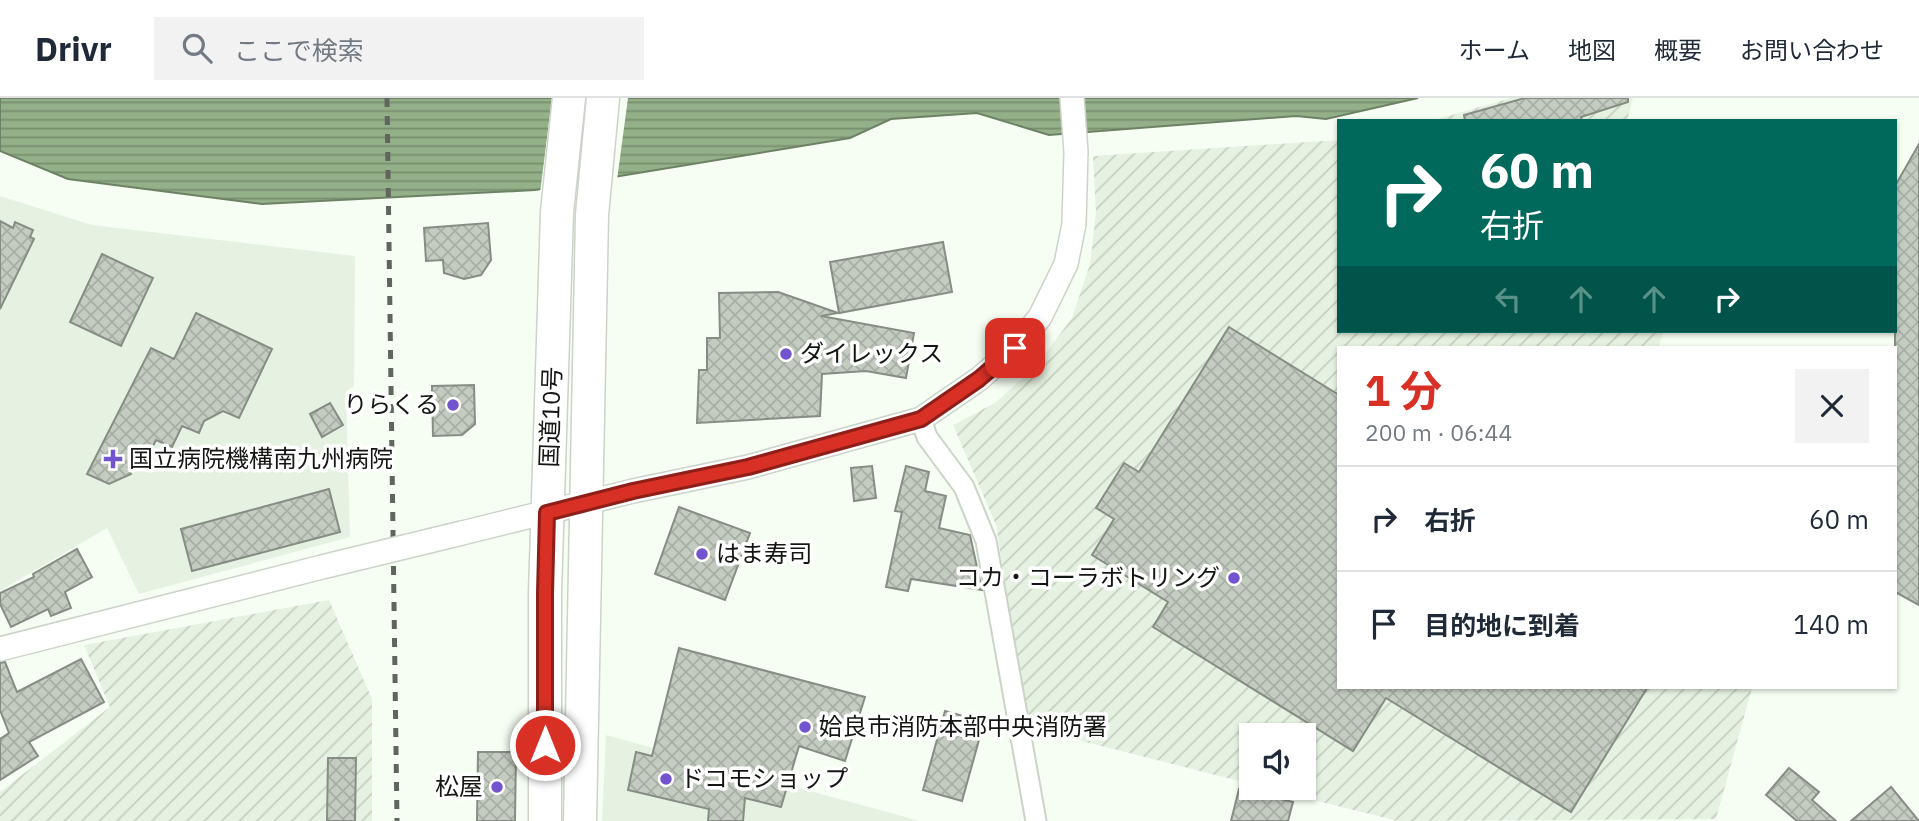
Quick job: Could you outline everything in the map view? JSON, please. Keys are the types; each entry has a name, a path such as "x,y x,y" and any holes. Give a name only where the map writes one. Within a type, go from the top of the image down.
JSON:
{"highway":[{"name":"国道10号","path":"545,821 547,513 557,212 569,98"},
{"name":"国道10号","path":"580,821 592,215 603,98"}],"street":[{"path":"0,649 585,503 748,467 921,419 979,379 1015,348 1040,317 1066,264 1074,224 1076,152 1072,98"},
{"path":"921,419 927,437 964,488 986,541 1036,821"}],"shaded area":[{"path":"0,98 1418,98 1326,119 1296,116 1049,135 977,113 891,119 850,138 535,190 262,204 68,179 0,151"},
{"path":"1511,98 1633,98 1628,119 1438,119"},
{"path":"1337,140 1337,333 1663,333 1659,346 1337,346 1337,689 1752,689 1716,819 1398,821 1313,800 1316,800 1316,723 1239,723 1239,781 1027,727 996,525 953,425 995,403 1036,366 1072,318 1090,264 1096,213 1093,156"},
{"name":"国立病院機構南九州病院","path":"0,196 92,225 355,256 354,386 346,391 350,537 139,594 107,528 0,591"},
{"path":"329,600 372,699 372,821 0,821 0,792 110,707 84,645"},
{"path":"606,735 920,821 602,821"}],"pier":[{"path":"552,98 628,98 617,180 540,193"}],"building":[{"path":"1525,98 1628,98 1628,102 1582,119 1465,119 1464,115"},
{"path":"1919,144 1919,605 1897,593 1897,182"},
{"path":"0,221 13,228 15,222 33,230 30,237 34,239 0,309"},
{"path":"488,223 491,260 481,275 464,279 444,273 443,260 426,261 424,228"},
{"path":"943,242 952,292 839,313 830,262"},
{"path":"102,254 153,278 121,346 70,322"},
{"name":"ダイレックス","path":"778,292 838,313 821,316 914,333 906,378 866,371 822,374 820,416 697,423 699,370 707,370 707,338 720,338 719,293"},
{"path":"196,313 272,349 239,418 223,411 204,421 199,433 182,426 172,447 156,440 147,458 128,467 131,474 109,484 87,474 151,348 174,359"},
{"name":"コカ・コーラボトリング","path":"1229,327 1337,394 1337,689 1646,689 1571,812 1386,698 1353,751 1316,728 1316,723 1308,723 1153,627 1168,602 1092,555 1114,519 1096,508 1124,463 1139,472"},
{"name":"りらくる","path":"474,385 475,424 462,435 433,436 432,386"},
{"path":"330,403 343,425 322,437 310,414"},
{"path":"872,466 876,498 854,501 851,468"},
{"path":"906,466 929,472 925,491 946,496 939,528 970,535 982,590 911,579 908,591 886,587 902,512 895,511"},
{"path":"329,489 340,532 192,571 181,529"},
{"name":"はま寿司","path":"679,507 750,533 725,600 655,574"},
{"path":"77,549 92,577 65,592 71,608 51,616 48,609 11,627 0,604 0,593 34,577 33,574"},
{"path":"679,648 865,697 845,761 799,746 781,807 745,798 743,821 708,821 709,809 628,790 636,752 652,756"},
{"path":"81,659 104,702 29,742 38,756 0,780 0,739 9,733 0,710 0,663 5,662 17,692"},
{"path":"945,711 984,722 962,801 923,790"},
{"name":"松屋","path":"478,752 516,752 515,821 477,821"},
{"path":"328,758 356,758 355,821 327,821"},
{"path":"1789,768 1819,792 1812,800 1836,821 1797,821 1766,795"},
{"path":"1891,787 1919,821 1851,821"},
{"path":"1239,789 1239,800 1293,802 1288,821 1231,821"}],"railway":[{"path":"387,98 397,821"}],"place":[{"name":"ダイレックス","path":"786,354"},
{"name":"りらくる","path":"453,405"},
{"name":"国立病院機構南九州病院","path":"113,459"},
{"name":"はま寿司","path":"702,554"},
{"name":"コカ・コーラボトリング","path":"1234,578"},
{"name":"姶良市消防本部中央消防署","path":"805,727"},
{"name":"ドコモショップ","path":"666,779"},
{"name":"松屋","path":"497,787"}],"route":[{"path":"545,745 547,513 698,476 748,467 921,419 979,379 1015,348"}]}
